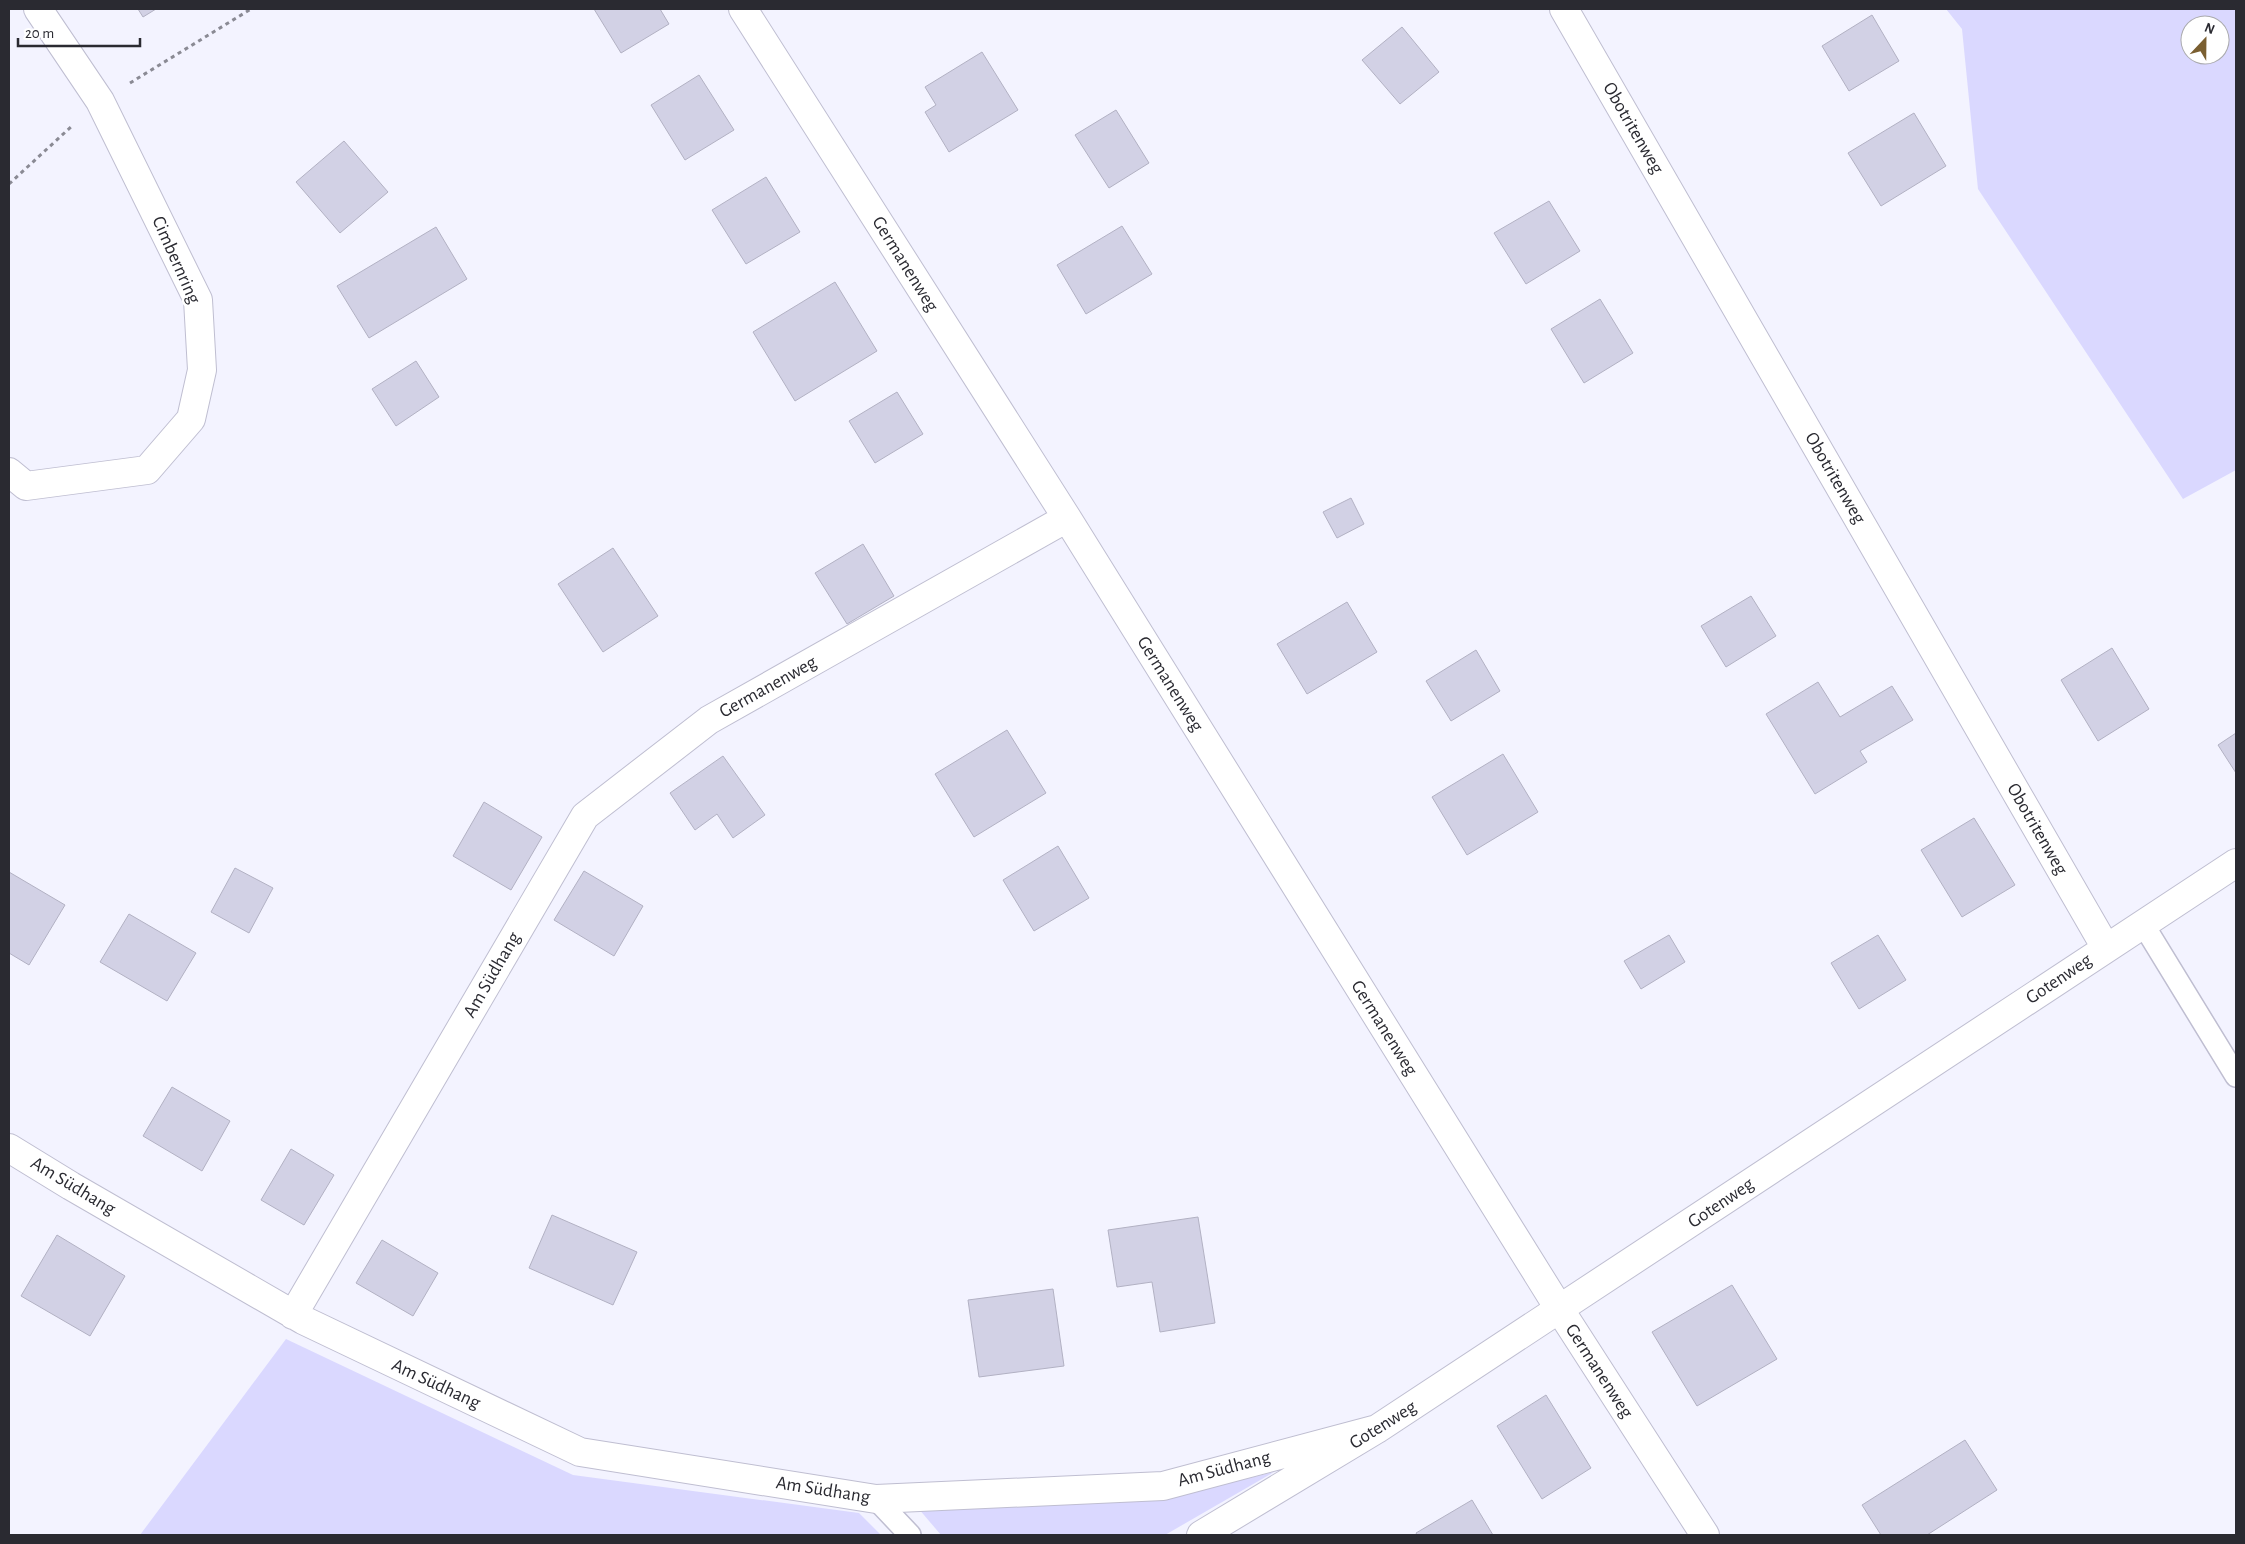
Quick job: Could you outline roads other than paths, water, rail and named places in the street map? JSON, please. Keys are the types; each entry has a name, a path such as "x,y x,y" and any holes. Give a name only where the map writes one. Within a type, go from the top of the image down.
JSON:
{"street":[{"name":"Cimbernring","path":"9,472 26,486 148,470 191,419 202,370 198,300 100,101 38,9"},
{"name":"Germanenweg","path":"743,9 1067,518 1560,1310 1705,1535"},
{"name":"Obotritenweg","path":"1564,9 2106,948"},
{"name":"Germanenweg","path":"585,816 710,720 1067,518"},
{"name":"Am Südhang","path":"294,1315 585,816"},
{"name":"Gotenweg","path":"1201,1535 1377,1429 2236,863"},
{"name":"Am Südhang","path":"9,1148 294,1315 580,1452 876,1499 1163,1486 1377,1429"}],"lane":[{"path":"2143,924 2236,1076"},
{"path":"876,1499 910,1535"}]}
